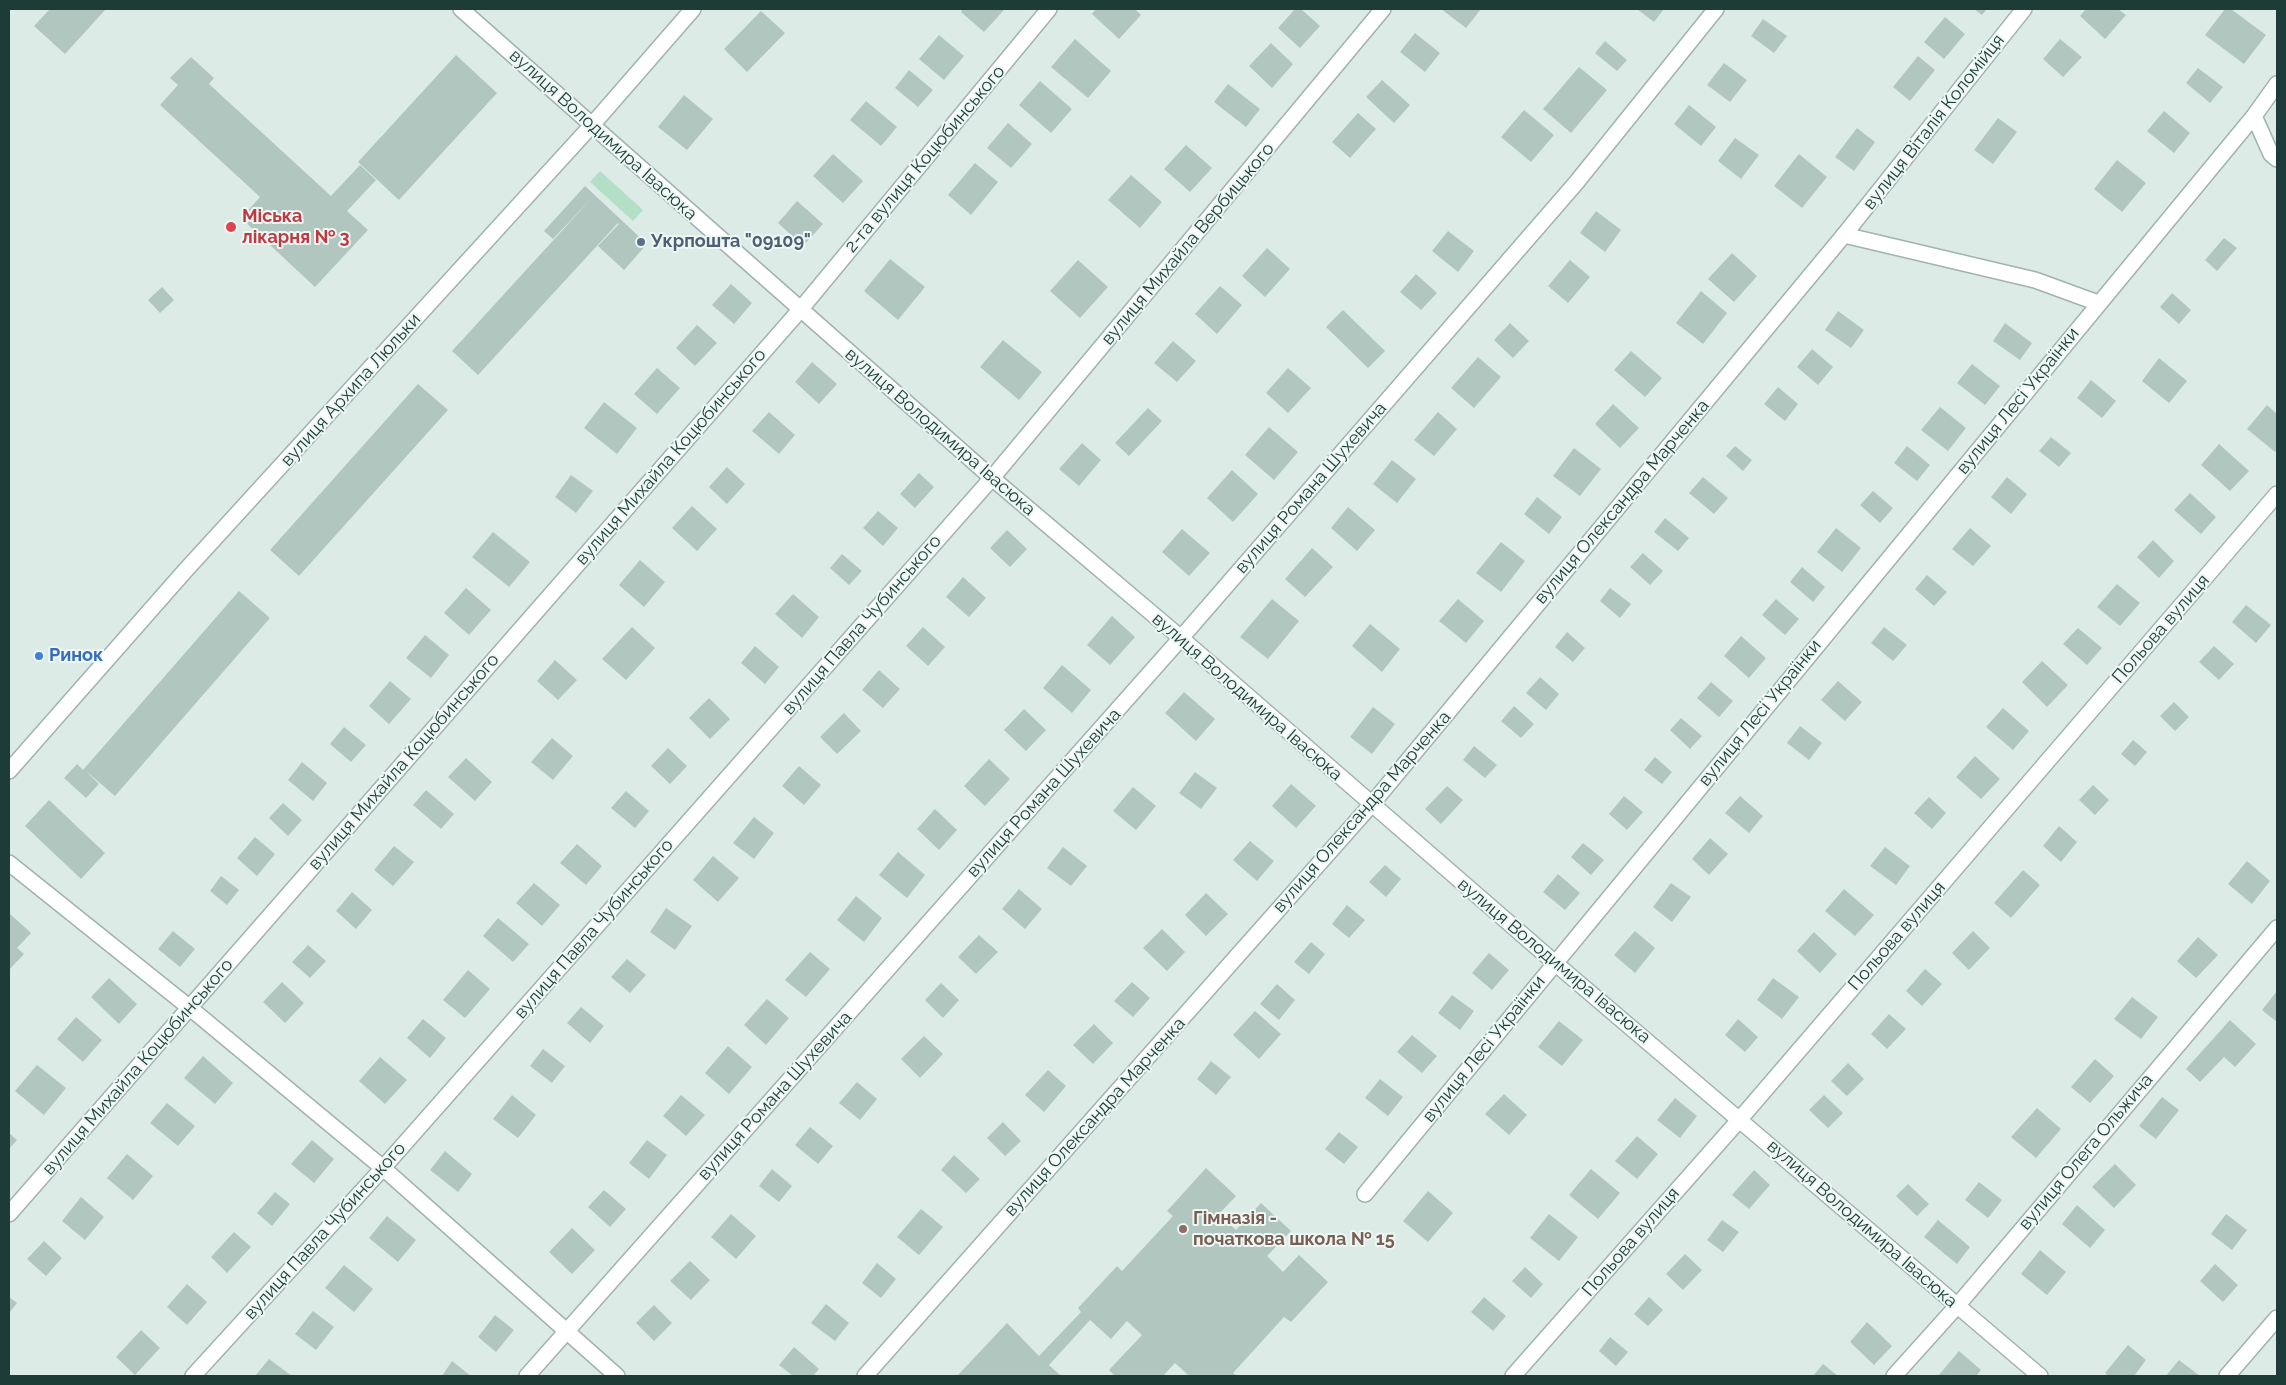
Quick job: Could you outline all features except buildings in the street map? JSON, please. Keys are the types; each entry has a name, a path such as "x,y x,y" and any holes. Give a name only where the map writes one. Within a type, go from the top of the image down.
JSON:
{"street":[{"name":"вулиця Володимира Івасюка","path":"461,9 992,478 1181,638 1555,963 2040,1376"},
{"name":"вулиця Архипа Люльки","path":"9,770 184,572 592,125 693,9"},
{"name":"2-га вулиця Коцюбинського","path":"800,310 1049,9"},
{"name":"вулиця Михайла Вербицького","path":"992,478 1383,9"},
{"name":"вулиця Романа Шухевича","path":"527,1376 1181,638 1557,205 1716,9"},
{"name":"вулиця Віталія Коломійця","path":"1844,236 2024,9"},
{"name":"вулиця Лесі Українки","path":"1366,1194 2098,303 2254,116 2277,84"},
{"path":"2254,116 2272,154 2277,159"},
{"path":"1844,236 2035,280 2098,303"},
{"name":"вулиця Олександра Марченка","path":"865,1376 1371,805 1844,236"},
{"name":"вулиця Михайла Коцюбинського","path":"9,1214 800,310"},
{"name":"вулиця Павла Чубинського","path":"193,1376 383,1168 992,478"},
{"name":"Польова вулиця","path":"1514,1376 1740,1119 2277,494"},
{"path":"9,863 190,1008 383,1168 617,1376"},
{"name":"вулиця Олега Ольжича","path":"1894,1376 1957,1306 2277,928"},
{"path":"2227,1376 2277,1318"}],"green space":[{"path":"600,171 643,210 633,221 590,182"}],"place":[{"name":"Міська лікарня № 3","path":"231,227"},
{"name":"Укрпошта \"09109\"","path":"641,242"},
{"name":"Ринок","path":"39,656"},
{"name":"Гімназія - початкова школа № 15","path":"1183,1229"}]}
